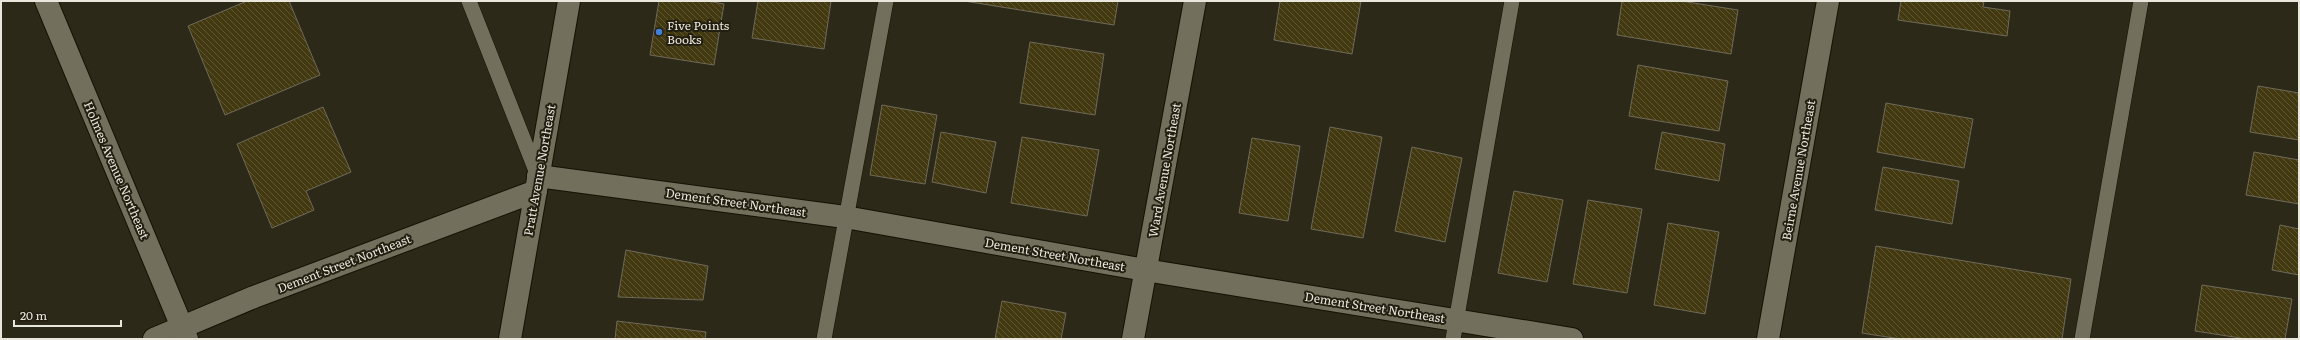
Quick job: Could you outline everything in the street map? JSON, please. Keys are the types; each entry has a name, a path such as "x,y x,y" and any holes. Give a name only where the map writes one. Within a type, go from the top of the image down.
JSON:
{"street":[{"name":"Holmes Avenue Northeast","path":"46,1 184,333"},
{"name":"Pratt Avenue Northeast","path":"510,339 569,1"},
{"name":"Ward Avenue Northeast","path":"1134,339 1145,270 1195,1"},
{"name":"Beirne Avenue Northeast","path":"1768,339 1828,1"},
{"name":"Dement Street Northeast","path":"154,339 184,333 537,183 845,217 1145,270 1455,329 1572,339"}],"lane":[{"path":"468,1 537,183"},
{"path":"824,339 845,217 886,1"},
{"path":"1455,329 1512,1"},
{"path":"2082,339 2142,1"}],"building":[{"path":"247,1 289,1 320,75 225,115 188,26"},
{"path":"659,1 707,1 724,4 714,65 650,55"},
{"path":"758,1 831,1 824,49 752,38"},
{"path":"964,1 1118,1 1114,25"},
{"path":"1280,1 1361,1 1352,54 1274,40"},
{"path":"1622,1 1681,1 1738,10 1731,54 1617,35"},
{"path":"1901,1 1984,1 1983,7 2010,11 2007,36 1898,20"},
{"path":"1030,42 1104,54 1095,115 1020,103"},
{"path":"1638,65 1728,81 1719,131 1629,116"},
{"path":"2258,86 2299,93 2299,140 2250,132"},
{"path":"1886,103 1973,119 1964,168 1877,152"},
{"path":"882,105 937,115 925,184 870,175"},
{"path":"323,107 351,172 306,191 314,210 272,228 237,144"},
{"path":"1330,127 1382,137 1363,238 1311,229"},
{"path":"941,132 996,142 986,193 932,182"},
{"path":"1662,132 1725,144 1719,181 1655,169"},
{"path":"1022,137 1099,150 1087,216 1011,203"},
{"path":"1252,138 1300,146 1288,221 1239,213"},
{"path":"1412,147 1462,158 1445,242 1395,231"},
{"path":"2254,152 2299,160 2299,204 2246,195"},
{"path":"1883,167 1959,181 1952,224 1875,210"},
{"path":"1514,191 1563,200 1547,282 1498,273"},
{"path":"1588,200 1642,209 1627,293 1573,284"},
{"path":"1668,223 1719,232 1705,314 1654,305"},
{"path":"2280,225 2299,229 2299,275 2272,270"},
{"path":"1876,246 2071,279 2062,339 1900,339 1862,333"},
{"path":"626,250 708,266 703,300 618,297"},
{"path":"2202,285 2292,299 2285,339 2247,339 2195,331"},
{"path":"1002,301 1066,313 1061,339 995,339"},
{"path":"617,321 706,332 705,339 615,339"}],"place":[{"name":"Five Points Books","path":"659,32"}]}
